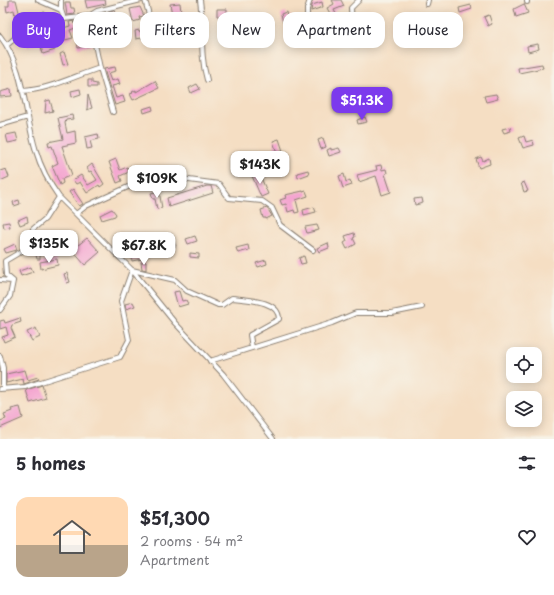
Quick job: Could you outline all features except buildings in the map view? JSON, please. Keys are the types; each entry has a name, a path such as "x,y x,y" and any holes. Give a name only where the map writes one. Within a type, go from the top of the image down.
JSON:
{"street":[{"path":"38,0 61,10 61,0"},
{"path":"95,12 141,0"},
{"path":"145,0 148,12"},
{"path":"200,0 203,17 201,42 203,67 207,80"},
{"path":"307,12 310,0"},
{"path":"352,12 352,8 359,0"},
{"path":"0,36 13,55 39,162 59,197 132,270 176,323 245,401 273,439"},
{"path":"7,45 12,41"},
{"path":"95,48 113,112"},
{"path":"22,91 33,91 50,86 100,68"},
{"path":"0,125 28,117"},
{"path":"76,214 86,206 153,177 219,184 229,198 262,201 272,208 280,225 313,250"},
{"path":"13,281 6,275 6,261 20,254 32,244 33,229 45,219 59,197"},
{"path":"132,270 176,280 187,292 218,305 222,305 232,298 270,305 277,313 279,319 250,335 252,348"},
{"path":"0,356 3,368 1,389 25,387 120,357 129,340 121,301 132,270"},
{"path":"0,280 13,281"},
{"path":"0,310 10,296 13,281"},
{"path":"210,361 332,323 356,313 392,313 422,307"}]}
